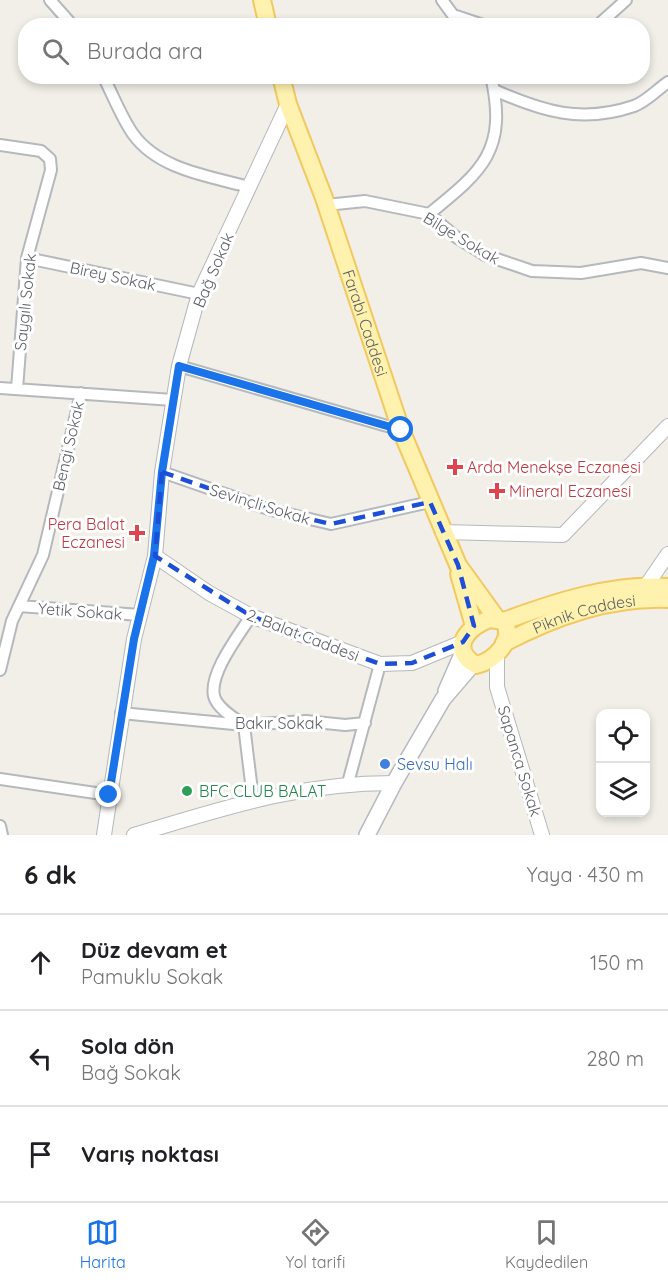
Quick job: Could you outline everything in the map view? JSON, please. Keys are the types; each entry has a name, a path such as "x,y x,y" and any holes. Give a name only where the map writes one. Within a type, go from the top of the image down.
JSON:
{"main road":[{"path":"262,0 266,18"},
{"name":"Farabi Caddesi","path":"283,84 401,430 458,565"},
{"path":"458,565 508,633 501,648"},
{"path":"367,835 443,699 449,679 469,655 474,626 459,578 458,565"},
{"name":"Piknik Caddesi","path":"474,626 593,594 646,586 668,587"},
{"name":"Piknik Caddesi","path":"469,655 490,660 501,648 534,628 598,605 631,599 668,599"}],"street":[{"path":"50,0 66,18"},
{"path":"442,0 456,18"},
{"path":"606,18 626,0"},
{"path":"453,15 462,18"},
{"path":"494,90 531,106 563,115 635,106 668,82"},
{"path":"107,84 132,133 156,158 178,167 249,187"},
{"path":"429,214 472,178 488,154 498,108 493,84"},
{"name":"Bağ Sokak","path":"104,835 121,712 154,556 162,472 179,366 199,294 288,104"},
{"name":"Saygılı Sokak","path":"0,145 41,151 50,159 51,170 27,258 17,389"},
{"name":"Bilge Sokak","path":"326,205 365,201 429,214 468,246 501,262 524,269 547,273 581,273 641,262 668,268"},
{"name":"Birey Sokak","path":"27,258 199,294"},
{"path":"179,366 401,430"},
{"path":"0,388 173,400"},
{"name":"Bengi Sokak","path":"0,670 12,621 43,555 81,393"},
{"path":"443,532 563,535 668,426"},
{"name":"Sevinçli Sokak","path":"162,472 271,510 331,524 430,502"},
{"path":"646,586 668,554"},
{"name":"2. Balat Caddesi","path":"154,556 209,593 251,616 381,664 412,663 469,655"},
{"name":"Yetik Sokak","path":"19,606 140,615"},
{"path":"251,616 216,676 214,696 222,708 244,725 253,799"},
{"path":"0,619 12,621"},
{"name":"Sapanca Sokak","path":"501,648 497,687 542,835"},
{"name":"Sapanca Sokak","path":"469,655 497,687"},
{"path":"348,783 381,664"},
{"name":"Bakır Sokak","path":"121,712 244,725 306,721 345,725 364,723"},
{"path":"0,778 109,795"},
{"path":"134,835 290,790 348,783 394,783"},
{"path":"0,826 2,835"}],"highlighted area":[{"path":"162,472 271,510 331,524 430,502 458,565 474,626 463,642 412,663 380,664 251,616 155,556"}],"place":[{"name":"Arda Menekşe Eczanesi","path":"455,467"},
{"name":"Mineral Eczanesi","path":"497,491"},
{"name":"Pera Balat Eczanesi","path":"137,533"},
{"name":"Sevsu Halı","path":"385,764"},
{"name":"BFC CLUB BALAT","path":"187,791"}],"route":[{"path":"109,795 134,639 154,556 162,472 179,366 401,430"}]}
